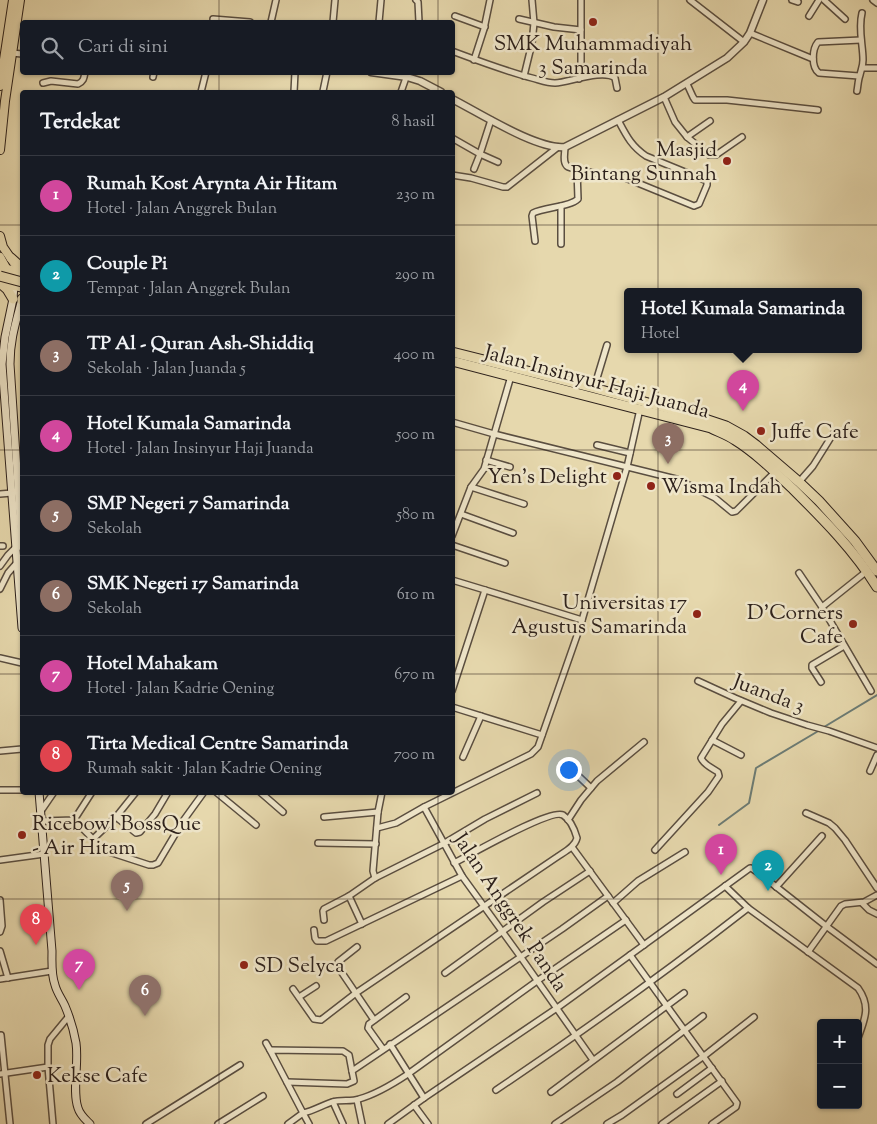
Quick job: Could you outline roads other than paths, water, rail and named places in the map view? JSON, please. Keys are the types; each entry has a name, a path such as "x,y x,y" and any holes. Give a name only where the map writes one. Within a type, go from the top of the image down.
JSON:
{"highway":[{"path":"11,258 20,276"},
{"path":"4,269 20,277"},
{"path":"0,276 20,278"},
{"path":"0,283 20,278"},
{"path":"0,283 20,299"},
{"name":"Jalan Insinyur Haji Juanda","path":"455,353 699,416 726,426 744,436 799,482 867,571 877,588"},
{"name":"Jalan Insinyur Haji Juanda","path":"455,362 640,409 711,428 726,434 745,447 816,505 855,541 877,571"}],"main road":[{"path":"0,150 16,23 13,0"},
{"path":"0,86 3,36 16,23"},
{"path":"0,236 3,247 11,258"},
{"path":"0,257 4,269 20,277"},
{"path":"19,547 12,493 17,470 4,444 1,369 5,337 20,299"},
{"path":"20,299 10,346 20,560"},
{"path":"39,795 52,971 55,986 69,1016 76,1041 78,1109 90,1124"}],"street":[{"path":"271,20 276,0"},
{"path":"333,20 335,0"},
{"path":"379,20 381,0"},
{"path":"416,0 418,2 419,20"},
{"path":"474,60 485,27 490,0"},
{"path":"524,76 532,43 534,23 532,0"},
{"path":"579,79 581,64 581,0"},
{"path":"690,0 744,42"},
{"path":"455,100 529,139 558,147 565,147 664,97 727,58 744,42 750,33 763,0"},
{"path":"809,16 819,0"},
{"path":"824,0 845,18"},
{"path":"873,0 877,3"},
{"path":"857,91 859,76 863,68 860,19 862,13"},
{"path":"455,16 485,27"},
{"path":"214,19 226,20"},
{"path":"519,19 580,30"},
{"path":"750,33 813,59"},
{"path":"859,76 819,72 816,70 813,59 818,42 861,40"},
{"path":"455,52 524,76 553,83 597,76 611,76 615,78 617,88"},
{"path":"12,53 20,54"},
{"path":"863,68 877,68"},
{"path":"43,83 51,81 78,84 82,82 85,75"},
{"path":"201,90 205,75"},
{"path":"294,90 296,75"},
{"path":"323,90 326,75"},
{"path":"402,90 407,75"},
{"path":"409,75 437,90"},
{"path":"687,84 695,100 728,100 818,110"},
{"path":"664,97 675,122 687,137 709,155 713,156 742,137"},
{"path":"474,169 491,120"},
{"path":"565,147 565,164 568,167 605,176 616,175 694,206 699,204 707,184 706,181 646,156 629,140 618,120"},
{"path":"687,137 710,121"},
{"path":"455,140 498,162"},
{"path":"455,175 508,187 558,147"},
{"path":"535,241 533,213 577,200 576,170"},
{"path":"561,206 561,244"},
{"path":"594,388 607,345"},
{"path":"455,529 471,487 482,471 511,376"},
{"path":"455,792 531,754 538,747 580,627 627,467 640,409"},
{"path":"455,423 676,479 715,498 732,512 775,472"},
{"path":"799,482 813,466 833,434"},
{"path":"597,445 630,453"},
{"path":"486,460 510,467"},
{"path":"471,487 524,504"},
{"path":"0,494 12,493"},
{"path":"461,514 513,533"},
{"path":"455,546 506,563"},
{"path":"0,566 8,555 19,547"},
{"path":"0,589 8,573 20,560"},
{"path":"822,607 867,571"},
{"path":"799,573 822,607 871,691"},
{"path":"455,581 582,620"},
{"path":"455,682 485,590"},
{"path":"821,682 812,665 844,646"},
{"path":"0,658 20,663"},
{"name":"Juanda 3","path":"698,681 741,701 877,748"},
{"path":"655,850 708,792 719,776 718,772 705,764 701,758 722,724 741,701"},
{"path":"455,708 542,736"},
{"path":"463,757 481,716"},
{"path":"712,740 741,756"},
{"path":"568,820 581,800 597,781 644,742"},
{"path":"0,751 20,749"},
{"path":"870,771 877,755"},
{"path":"571,769 591,788"},
{"path":"0,790 20,790"},
{"path":"324,920 324,909 349,896 375,878 537,793"},
{"path":"41,811 52,795"},
{"path":"74,820 90,795"},
{"path":"93,839 116,817 134,795"},
{"path":"116,817 138,833 155,814 166,795"},
{"path":"42,821 74,820 93,839 94,847 149,865 156,864 202,795"},
{"path":"220,795 256,825"},
{"path":"263,795 283,812"},
{"path":"375,878 373,871 378,812 381,795"},
{"path":"377,828 393,824 448,795"},
{"name":"Jalan Anggrek Panda","path":"424,807 462,876 593,1060"},
{"path":"324,817 378,812"},
{"path":"806,813 835,828 877,888"},
{"path":"293,989 314,1019 321,1020 356,994 572,847 577,842 577,837 568,820 561,814 555,814 520,828 454,863"},
{"path":"776,887 822,836"},
{"path":"318,843 376,844"},
{"path":"572,847 644,945"},
{"path":"613,903 638,881 685,852"},
{"path":"0,860 44,854"},
{"path":"388,1124 414,1104 556,1008 751,868 877,964"},
{"path":"444,973 590,871"},
{"path":"314,930 314,938 317,941 326,941 462,876"},
{"path":"725,886 748,908 860,990 866,1012 862,1025"},
{"path":"808,952 840,906 862,903 877,895"},
{"path":"349,896 362,924"},
{"path":"352,1071 608,896"},
{"path":"0,900 2,926 0,932"},
{"path":"862,903 869,910 877,914"},
{"path":"496,1090 576,1036 748,908"},
{"path":"288,1124 303,1113 333,1102 358,1100 374,1094 408,1074 537,980 626,920"},
{"path":"358,947 337,964 374,1020"},
{"path":"0,951 8,978"},
{"path":"630,955 722,1081 737,1105 712,1124"},
{"path":"0,979 52,971"},
{"path":"299,997 316,986"},
{"path":"550,1092 684,993"},
{"path":"383,1049 368,1028 369,1024 406,997"},
{"path":"53,1124 48,1045 50,1039 69,1016"},
{"path":"554,1124 622,1078 703,1016"},
{"path":"607,1124 622,1116 754,1017"},
{"path":"1,1035 3,1074 10,1124"},
{"path":"266,1043 309,1124"},
{"path":"390,1044 424,1098"},
{"path":"270,1050 343,1051 349,1055 354,1081 347,1084 287,1082"},
{"path":"3,1074 48,1064"},
{"path":"146,1124 240,1065"},
{"path":"676,1094 712,1068"},
{"path":"662,1124 722,1081"},
{"path":"218,1124 262,1096"},
{"path":"358,1100 362,1124"},
{"path":"333,1102 342,1124"},
{"path":"414,1104 428,1124"}],"waterway":[{"path":"824,727 877,695"},
{"path":"719,825 749,803 756,768 820,730"}],"place":[{"name":"SMK Muhammadiyah 3 Samarinda","path":"593,22"},
{"name":"Masjid Bintang Sunnah","path":"727,161"},
{"name":"Hotel Kumala Samarinda","path":"743,411"},
{"name":"Juffe Cafe","path":"761,431"},
{"name":"TP Al - Quran Ash-Shiddiq","path":"668,464"},
{"name":"Yen's Delight","path":"617,476"},
{"name":"Wisma Indah","path":"651,486"},
{"name":"Universitas 17 Agustus Samarinda","path":"697,614"},
{"name":"D'Corners Cafe","path":"853,624"},
{"name":"Ricebowl BossQue - Air Hitam","path":"22,835"},
{"name":"Rumah Kost Arynta Air Hitam","path":"721,875"},
{"name":"Couple Pi","path":"768,891"},
{"name":"SMP Negeri 7 Samarinda","path":"127,911"},
{"name":"Tirta Medical Centre Samarinda","path":"36,945"},
{"name":"SD Selyca","path":"244,965"},
{"name":"Hotel Mahakam","path":"79,990"},
{"name":"SMK Negeri 17 Samarinda","path":"145,1016"},
{"name":"Kekse Cafe","path":"37,1075"}]}
